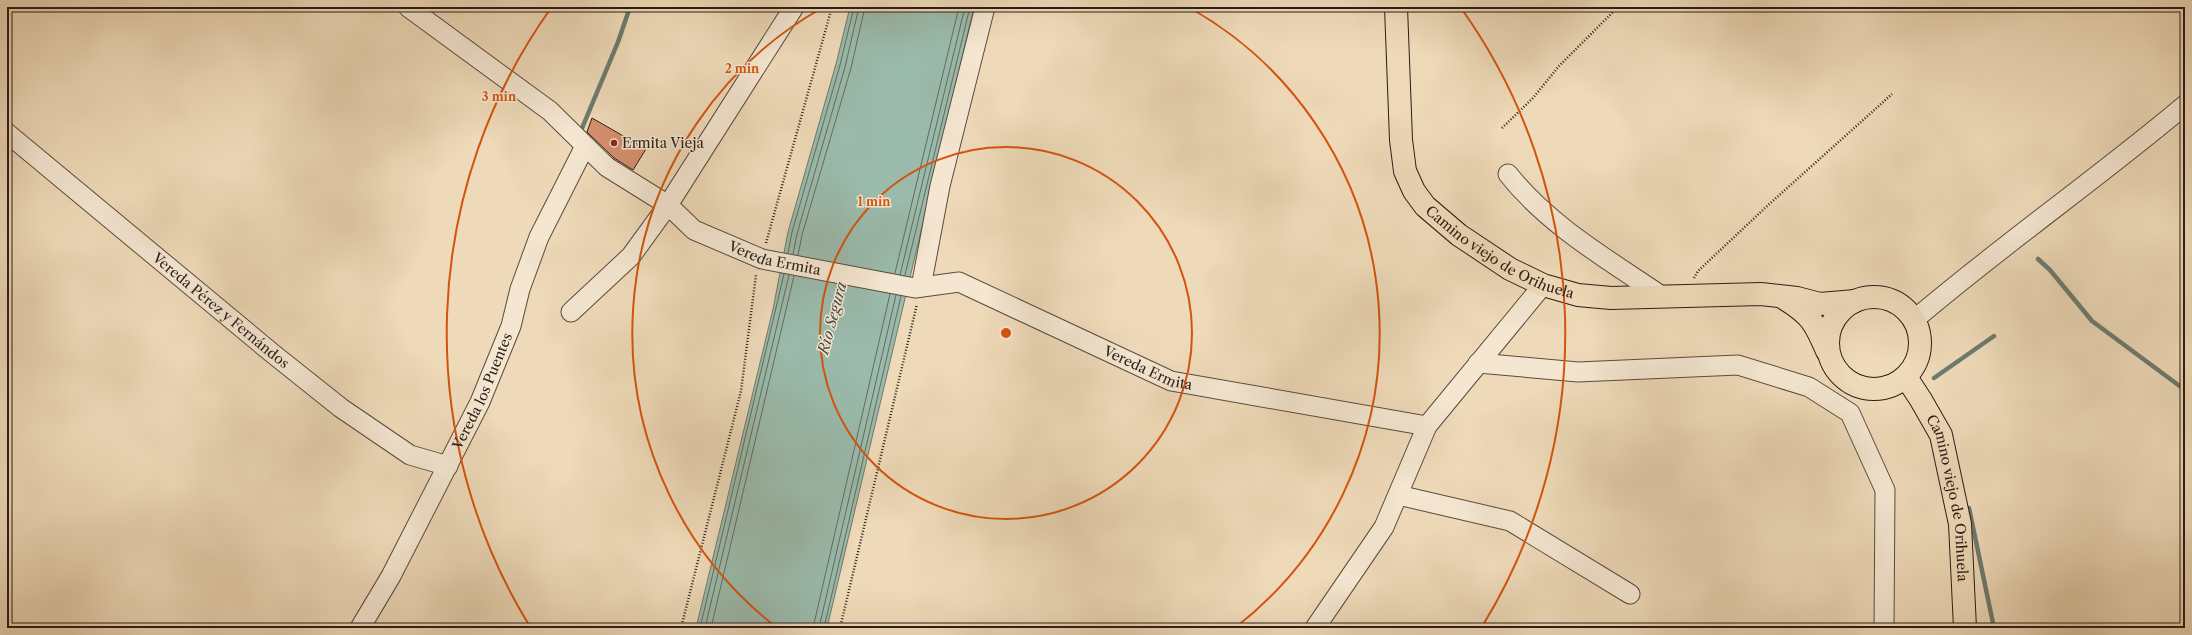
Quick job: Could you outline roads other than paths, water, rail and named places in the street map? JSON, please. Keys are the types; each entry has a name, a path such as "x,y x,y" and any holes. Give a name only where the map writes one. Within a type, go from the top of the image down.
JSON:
{"main road":[{"name":"Camino viejo de Orihuela","path":"1396,7 1401,140 1405,171 1414,192 1425,206 1459,235 1510,269 1543,284 1578,295 1611,298 1761,294 1797,298 1820,304 1855,300"},
{"name":"Camino viejo de Orihuela","path":"1782,297 1803,310 1816,324 1833,365"},
{"path":"1879,297 1901,305 1914,320 1920,341 1917,360 1906,377 1894,384 1871,389 1849,382 1833,365 1828,349 1828,337 1834,318 1842,309 1855,300 1879,297"},
{"name":"Camino viejo de Orihuela","path":"1906,377 1941,435 1960,524 1965,628"}],"street":[{"name":"Vereda Ermita","path":"408,7 550,111 607,167 668,204 694,230 762,258 918,287 959,282 1170,381 1427,426"},
{"path":"571,312 631,256 668,204 794,7"},
{"path":"918,287 940,186 985,7"},
{"path":"1914,320 1969,273 2143,140 2185,104"},
{"name":"Vereda Pérez y Fernándos","path":"7,133 272,354 341,408 410,455 448,466"},
{"name":"Vereda los Puentes","path":"360,628 391,576 480,402 511,326 520,289 539,237 585,146"},
{"path":"1508,174 1524,195 1549,217 1663,297"},
{"path":"1315,628 1384,527 1427,426 1543,284"},
{"path":"1478,363 1578,372 1738,364 1809,388 1850,413 1885,490 1884,628"},
{"path":"1398,495 1510,521 1630,594"}],"water":[{"name":"Río Segura","path":"850,7 974,7 827,628 696,628 773,309 788,232 836,64"}],"waterway":[{"path":"580,133 618,42 630,7"},
{"path":"2038,259 2050,270 2092,321 2185,390"},
{"path":"1934,378 1994,336"},
{"path":"1969,508 1994,628"}],"place":[{"name":"Ermita Vieja","path":"614,143"}]}
